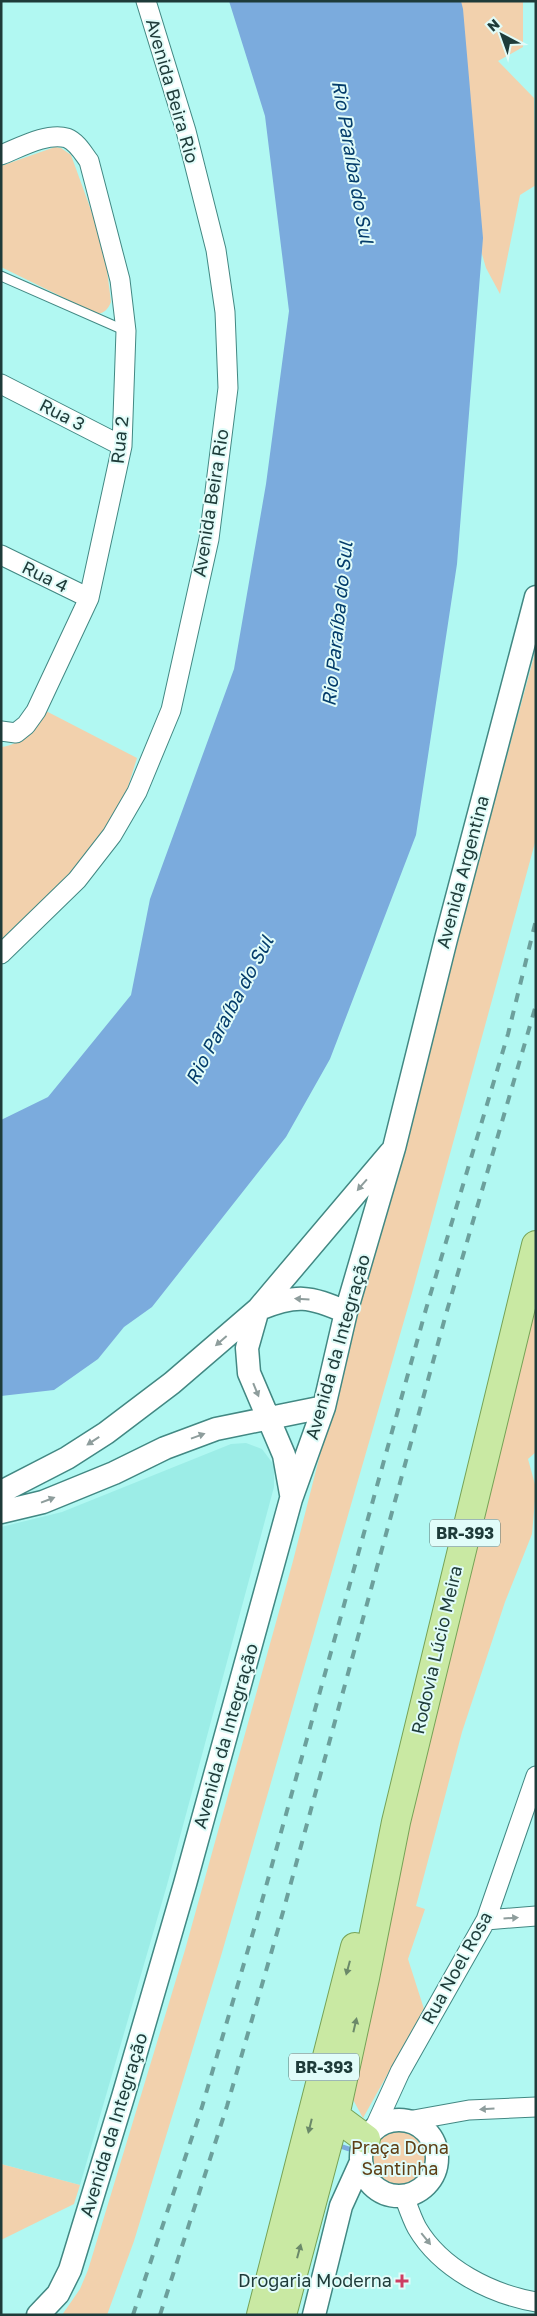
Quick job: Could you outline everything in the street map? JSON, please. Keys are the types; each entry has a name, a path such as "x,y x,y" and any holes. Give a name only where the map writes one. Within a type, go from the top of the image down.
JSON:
{"main road":[{"name":"Rodovia Lúcio Meira","path":"282,2315 335,2116 366,1978 396,1822 536,1245"},
{"name":"Rodovia Lúcio Meira","path":"261,2315 295,2188 349,1966 396,1822"},
{"path":"335,2116 367,2143"}],"street":[{"name":"Avenida Beira Rio","path":"1,954 78,880 112,836 138,792 171,710 209,539 228,388 226,312 216,250 186,130 146,1"},
{"name":"Rua 2","path":"1,155 32,142 52,138 67,138 79,147 89,161 120,280 126,331 122,446 89,598 36,711 26,725 9,732"},
{"name":"Rua 3","path":"1,384 122,446"},
{"name":"Rua 4","path":"1,555 89,598"},
{"name":"Avenida Argentina","path":"394,1148 446,939 536,597"},
{"path":"1,1492 67,1458 106,1433 172,1383 258,1309 394,1148"},
{"name":"Avenida da Integração","path":"38,2315 58,2294 70,2270 124,2097 291,1499 324,1407 346,1312 394,1148"},
{"path":"258,1309 284,1299 307,1299 326,1303 346,1312"},
{"path":"258,1309 247,1348 249,1373 269,1417 289,1470 291,1499"},
{"path":"1,1512 43,1502 114,1473 165,1448 216,1429 324,1407"},
{"name":"Rua Noel Rosa","path":"367,2143 400,2072 486,1920 536,1776"},
{"path":"486,1920 536,1916"},
{"name":"Rua Noel Rosa","path":"400,2072 402,2120"},
{"path":"314,2315 341,2206 367,2143 384,2123 469,2110 536,2107"},
{"path":"367,2143 364,2174 371,2184 381,2192 392,2196 404,2196 417,2192 428,2184 435,2173 438,2160 436,2147 430,2135 421,2126 402,2120"},
{"path":"341,2206 381,2192"},
{"path":"404,2196 417,2229 435,2251 462,2273 490,2289 516,2299 536,2302"}],"lane":[{"path":"1,276 126,331"}],"shaded area":[{"path":"246,1443 262,1449 274,1465 274,1487 167,1885 80,2185 1,2164 1,1527 62,1512 231,1444"}],"green space":[{"path":"408,1 523,1 523,47 498,61 534,98 536,185 520,195 500,294 486,268"},
{"path":"55,147 61,148 71,155 104,246 111,302 109,307 102,313 97,314 1,267 1,166"},
{"path":"536,649 536,839 412,1293 221,1956 134,2241 107,2315 62,2315 80,2289 88,2270 185,1950 293,1561 361,1293"},
{"path":"46,711 137,758 127,790 101,843 1,944 1,747 9,746 22,739"},
{"path":"536,1292 536,1452 528,1459 536,1488 532,1534 505,1602 462,1732 416,1906 425,1909 408,1959 424,2009 363,2118 350,2094 390,1903"},
{"name":"Praça Dona Santinha","path":"400,2128 416,2133 421,2137 425,2142 430,2158 425,2174 421,2179 416,2183 400,2188 384,2183 379,2179 375,2174 370,2158 375,2142 379,2137 384,2133"},
{"path":"1,2164 80,2185 74,2204 1,2240"}],"water":[{"name":"Rio Paraíba do Sul","path":"229,1 461,1 463,9 483,238 457,564 416,835 330,1059 286,1137 152,1307 124,1327 98,1359 54,1390 1,1396 1,1120 48,1097 131,995 150,899 234,669 266,484 289,311 265,116"}],"waterway":[{"path":"343,2147 352,2150"}],"railway":[{"path":"133,2315 202,2107 257,1919 426,1309 508,1034 536,920"},
{"path":"160,2315 227,2106 283,1912 446,1314 536,1005"}],"place":[{"name":"Drogaria Moderna","path":"402,2281"}]}
